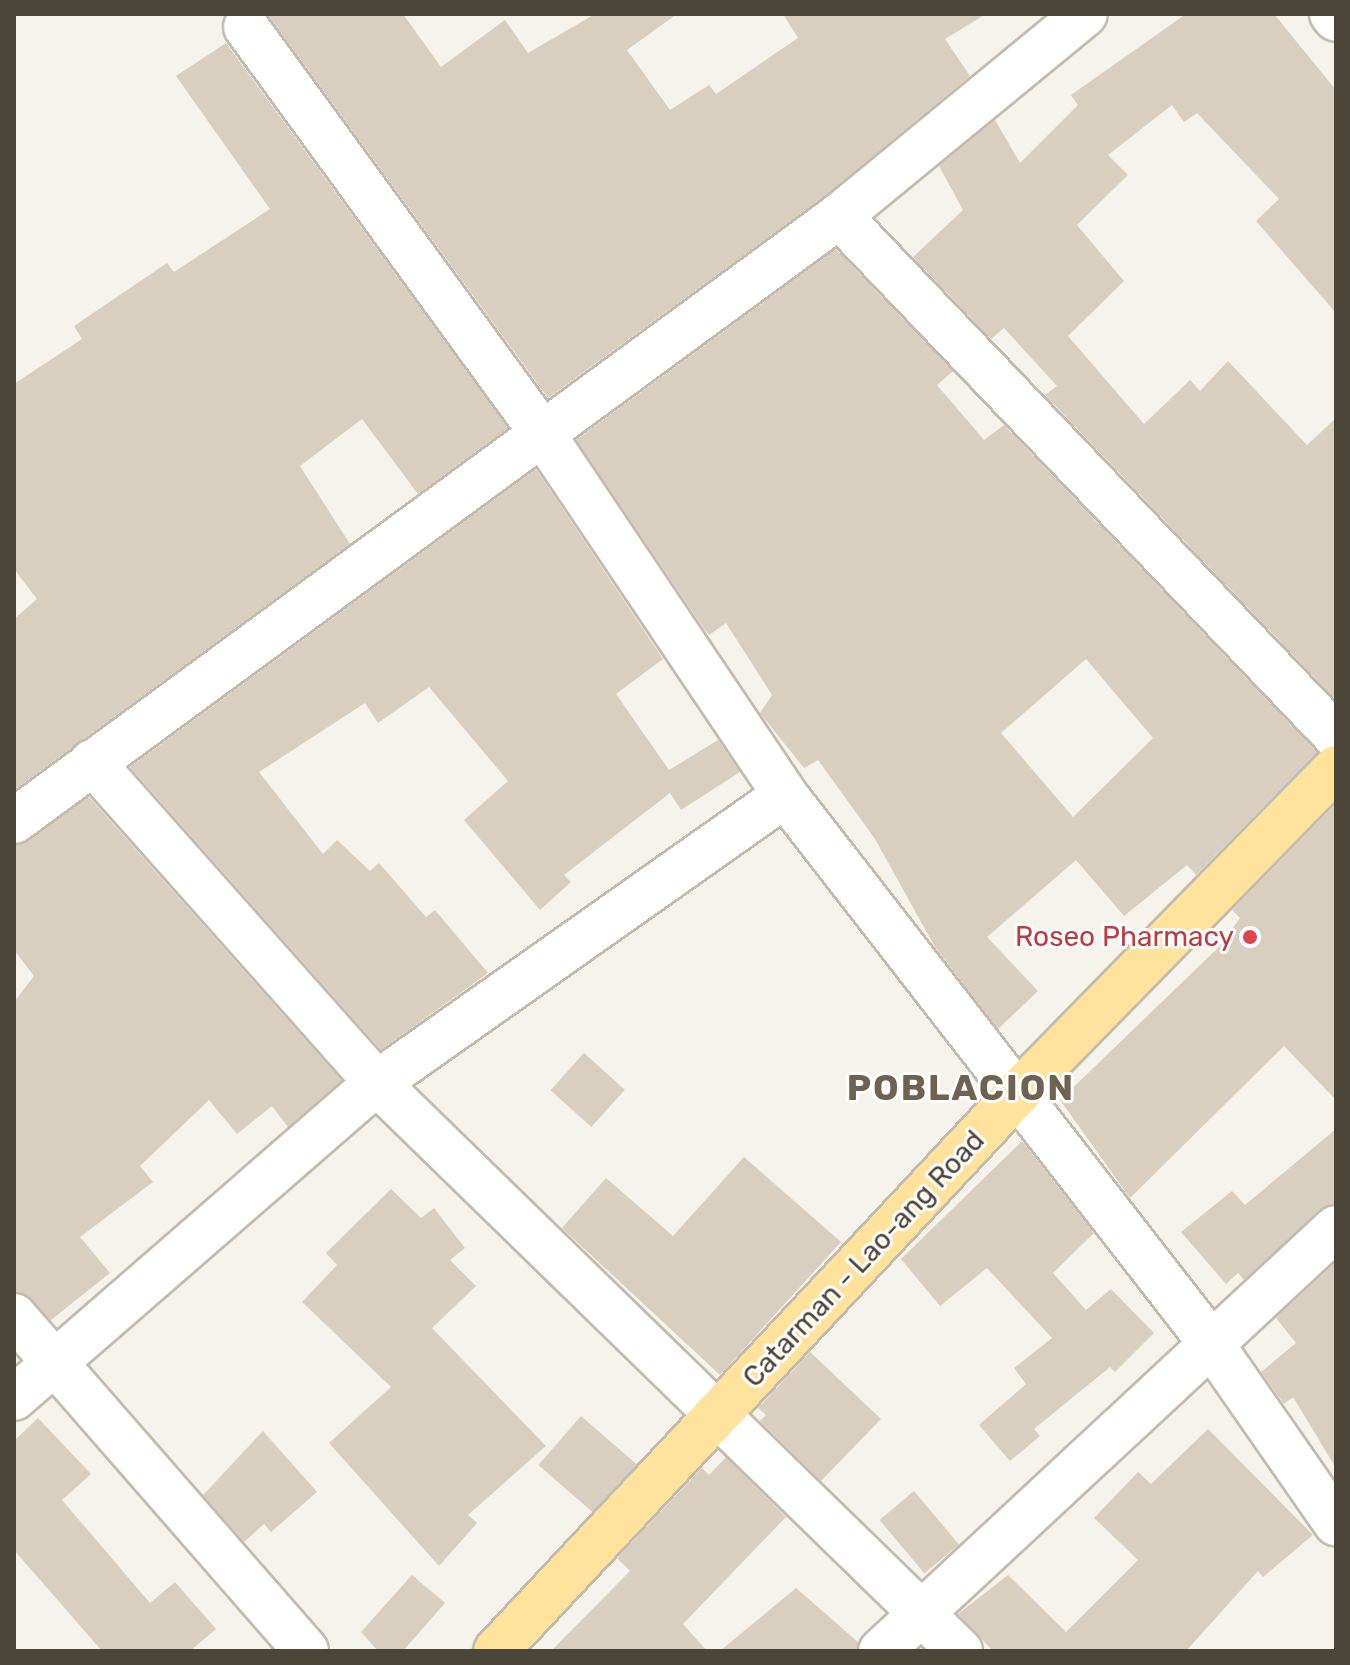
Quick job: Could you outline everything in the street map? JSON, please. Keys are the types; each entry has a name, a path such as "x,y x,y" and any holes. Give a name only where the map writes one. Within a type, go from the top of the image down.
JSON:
{"main road":[{"name":"Catarman - Lao-ang Road","path":"496,1651 1017,1094 1336,768"}],"street":[{"path":"14,821 540,430 839,216 1085,14"},
{"path":"1332,14 1336,19"},
{"path":"246,27 540,430 785,795 1210,1342 1336,1523"},
{"path":"839,216 1336,736"},
{"path":"92,762 377,1083 960,1651"},
{"path":"14,1398 53,1368 377,1083 785,795"},
{"path":"881,1651 1336,1228"},
{"path":"14,1316 53,1368 306,1651"}],"building":[{"path":"403,14 441,67 505,20 528,53 595,14 677,14 627,50 670,110 709,85 716,94 798,38 783,14 986,14 945,39 970,76 822,198 548,398 268,15"},
{"path":"1186,14 1274,14 1336,90 1336,313 1256,221 1279,199 1197,113 1184,122 1172,105 1108,155 1128,175 1077,225 1124,281 1068,336 1144,424 1190,380 1200,391 1228,361 1307,445 1336,418 1336,700 1045,395 1057,386 1004,328 991,339 913,257 963,210 939,166 995,120 1020,163 1078,105 1071,95"},
{"path":"226,43 508,428 418,494 362,419 300,466 350,544 14,790 14,619 37,599 14,569 14,384 82,339 74,326 167,263 174,272 270,209 176,76"},
{"path":"836,249 953,371 937,385 984,440 1004,425 1317,752 1196,875 1187,865 1124,916 1076,860 987,937 1038,991 998,1029 935,947 875,839 818,760 804,768 760,713 772,695 726,623 709,635 704,629 576,440","holes":["1086,659 1153,738 1073,817 1001,733"]},
{"path":"536,469 663,659 616,694 669,770 718,740 740,772 681,810 670,793 564,875 571,882 540,910 464,820 508,781 429,687 378,723 365,703 259,772 323,854 337,840 370,871 379,863 426,917 435,910 488,973 381,1050 130,767"},
{"path":"89,797 342,1081 288,1127 272,1106 237,1134 209,1100 140,1166 153,1182 80,1237 110,1273 51,1320 14,1292 14,1002 34,976 14,950 14,846"},
{"path":"1336,804 1336,1100 1284,1046 1130,1198 1060,1100 1221,945 1240,918 1232,910"},
{"path":"584,1053 625,1090 591,1127 551,1090"},
{"path":"1336,1129 1336,1204 1319,1210 1244,1280 1238,1273 1226,1284 1181,1232 1232,1191 1245,1205"},
{"path":"1022,1141 1094,1233 1053,1273 1086,1310 1111,1289 1154,1333 1115,1372 1110,1367 1034,1429 1040,1436 1010,1461 979,1425 1026,1384 1014,1368 1052,1338 987,1268 940,1306 901,1259"},
{"path":"744,1157 841,1242 720,1375 562,1228 606,1178 673,1236"},
{"path":"391,1189 421,1218 434,1208 465,1248 450,1260 476,1286 432,1328 546,1446 468,1515 477,1523 439,1566 329,1443 391,1387 302,1302 337,1265 326,1253"},
{"path":"1336,1262 1336,1468 1293,1397 1284,1404 1261,1372 1296,1343 1276,1318"},
{"path":"810,1352 881,1419 821,1481 760,1421 766,1415 758,1408"},
{"path":"581,1416 637,1465 594,1514 538,1465"},
{"path":"38,1418 91,1474 62,1500 150,1603 175,1582 216,1629 190,1651 102,1651 14,1550 14,1441"},
{"path":"1208,1429 1313,1535 1263,1577 1258,1571 1186,1651 993,1651 958,1614 1008,1575 1066,1632 1138,1560 1094,1518 1138,1472 1151,1484"},
{"path":"263,1431 317,1492 271,1532 264,1524 244,1542 203,1495"},
{"path":"726,1457 786,1517 683,1624 707,1651 551,1651 630,1571 617,1558 702,1468 709,1475"},
{"path":"914,1491 959,1545 925,1574 880,1520"},
{"path":"412,1575 445,1603 403,1651 378,1651 361,1632"},
{"path":"796,1588 858,1642 857,1651 720,1651"}],"place":[{"name":"Roseo Pharmacy","path":"1250,937"}],"district":[{"name":"POBLACION","path":"961,1088"}]}
